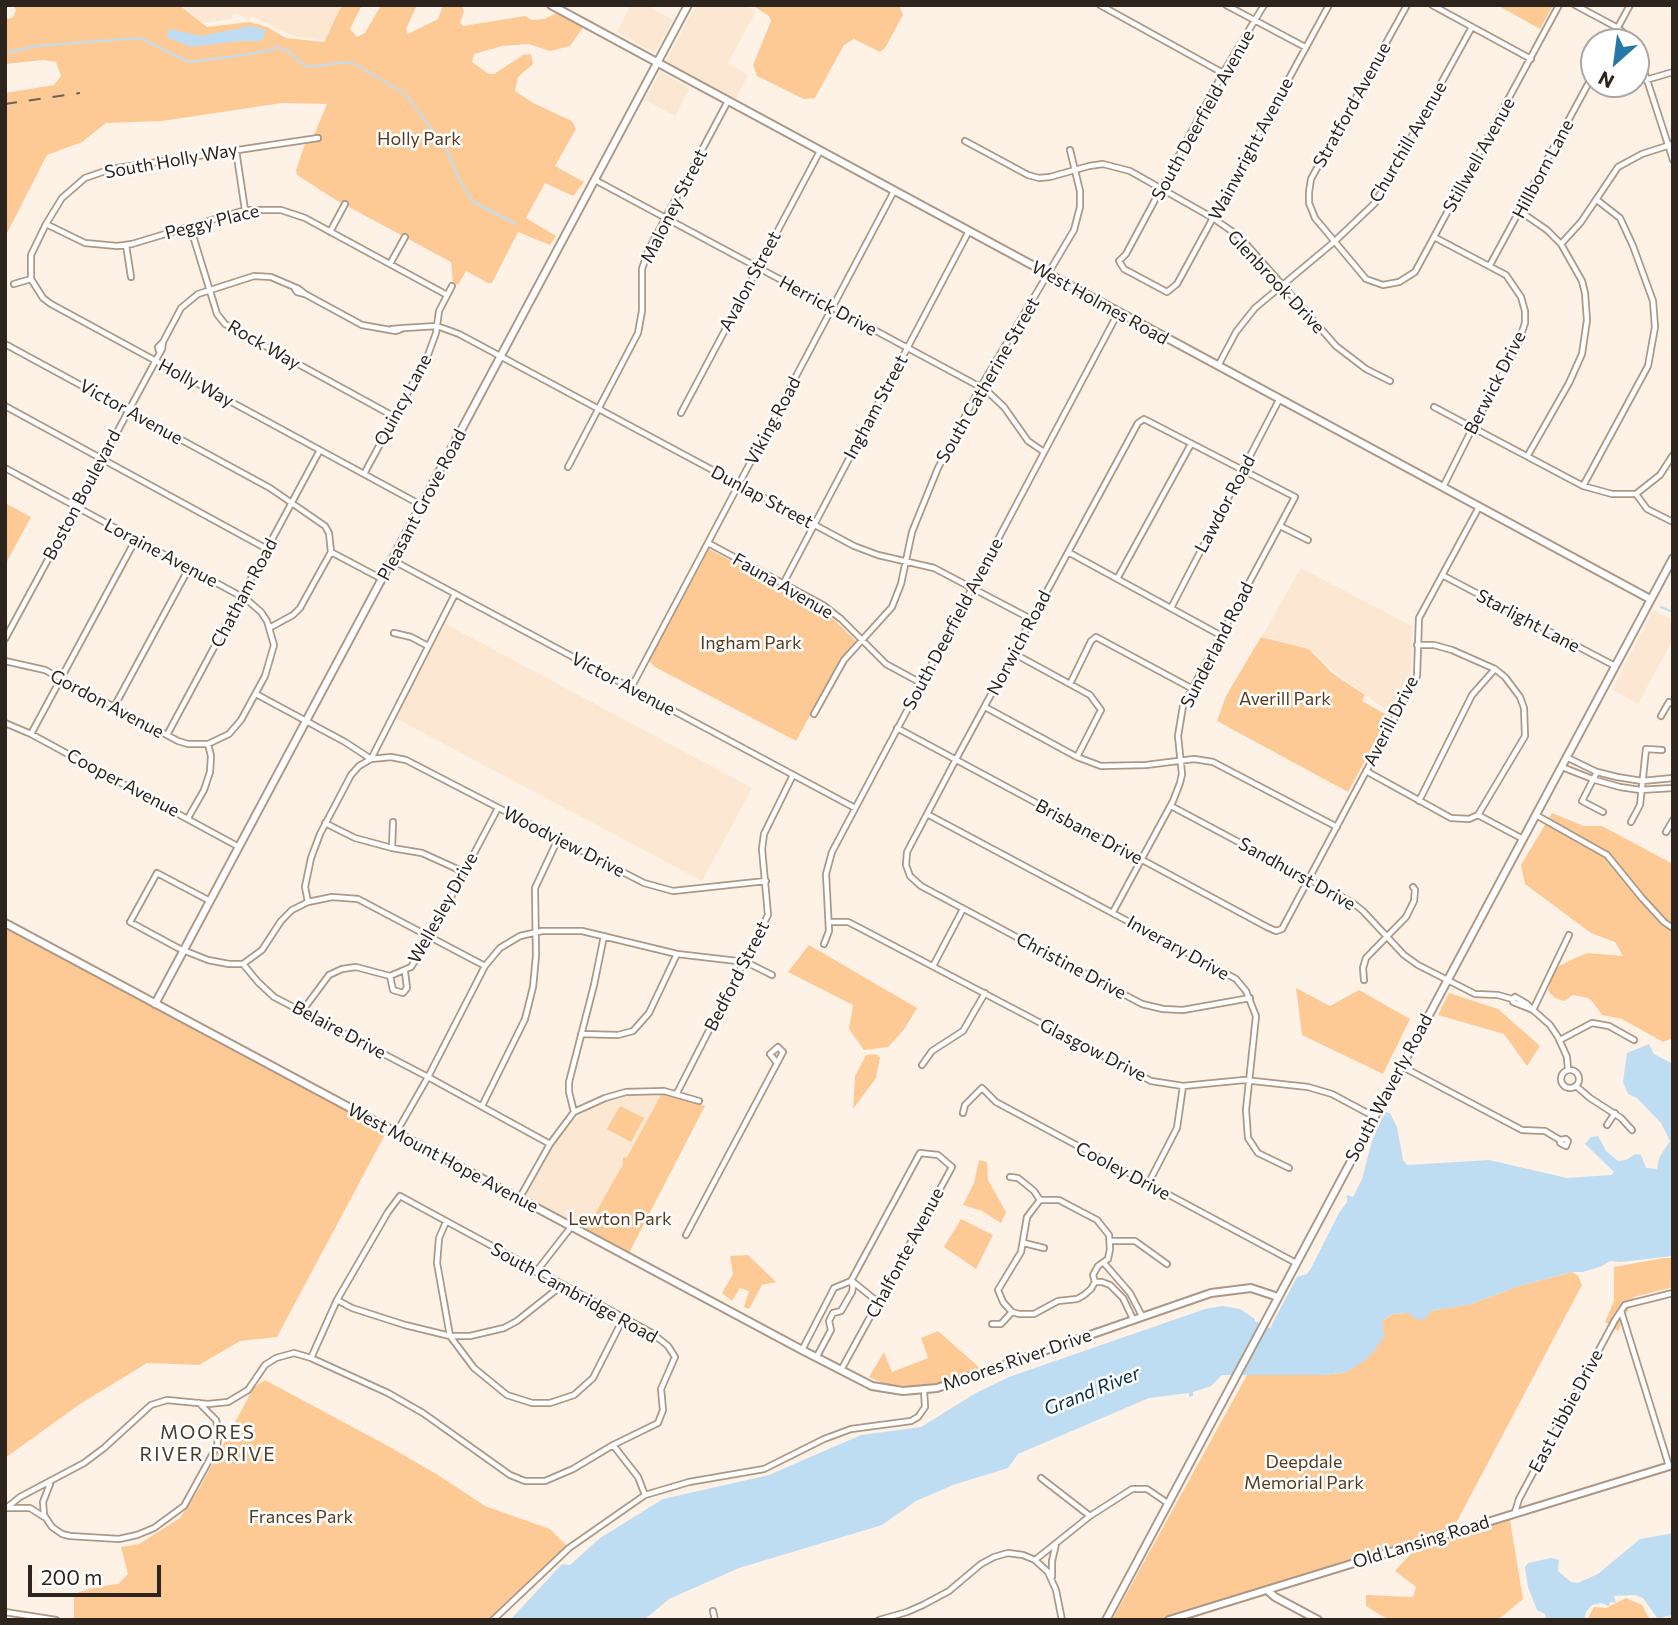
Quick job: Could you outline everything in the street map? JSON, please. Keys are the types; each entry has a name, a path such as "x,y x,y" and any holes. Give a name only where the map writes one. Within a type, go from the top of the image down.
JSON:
{"street":[{"name":"West Holmes Road","path":"551,5 1650,599"},
{"name":"Pleasant Grove Road","path":"155,1004 688,5"},
{"path":"1100,5 1223,73"},
{"path":"1226,5 1306,47"},
{"name":"South Deerfield Avenue","path":"1171,291 1162,290 1124,269 1119,261 1126,254 1223,73 1264,5"},
{"name":"Wainwright Avenue","path":"1171,291 1329,5"},
{"name":"Stratford Avenue","path":"1383,285 1366,279 1315,218 1309,203 1311,179 1407,5"},
{"path":"1432,5 1531,59"},
{"name":"Stillwell Avenue","path":"1383,285 1399,282 1415,272 1559,5"},
{"path":"1575,5 1618,28 1630,5"},
{"name":"Churchill Avenue","path":"1217,367 1242,323 1255,308 1376,203 1472,27"},
{"path":"1650,79 1673,72"},
{"path":"1650,91 1673,160"},
{"name":"Hillborn Lane","path":"1490,265 1581,98"},
{"name":"Maloney Street","path":"568,467 638,333 642,312 644,260 728,101"},
{"name":"South Holly Way","path":"46,224 72,188 100,172 318,138"},
{"name":"Glenbrook Drive","path":"965,141 1028,175 1050,177 1103,164 1117,166 1162,189 1240,237 1336,346 1366,369 1390,381"},
{"path":"1562,244 1597,200 1618,167 1626,161 1670,145"},
{"path":"236,150 245,210"},
{"name":"Avalon Street","path":"681,412 820,150"},
{"name":"South Catherine Street","path":"814,715 844,660 892,607 912,532 938,468 980,388 1074,230 1078,218 1080,191 1070,150"},
{"name":"Herrick Drive","path":"595,180 980,388 996,398 1028,441 1044,453"},
{"name":"Viking Road","path":"631,688 894,190"},
{"path":"1583,486 1648,366 1656,327 1653,301 1620,218 1597,200"},
{"path":"330,232 345,204"},
{"name":"Peggy Place","path":"46,224 85,243 126,245 245,210 281,210 305,218 447,295"},
{"path":"1521,212 1562,244 1586,293 1587,334 1582,354 1569,383 1528,455"},
{"path":"14,284 31,279 31,255 46,224"},
{"name":"Rock Way","path":"190,226 218,314 230,328 395,417"},
{"name":"Ingham Street","path":"783,584 969,231"},
{"path":"390,264 405,237"},
{"name":"Berwick Drive","path":"1434,237 1506,275 1523,302 1525,323 1517,347 1443,488"},
{"path":"126,245 131,276"},
{"name":"Boston Boulevard","path":"5,639 163,342 186,303 198,294 254,276 262,276 278,280 362,325 396,331 404,328 437,327 459,334 500,356"},
{"name":"Holly Way","path":"31,279 43,298 51,304 421,505"},
{"name":"Quincy Lane","path":"364,474 428,355 439,311 452,286"},
{"name":"South Deerfield Avenue","path":"824,944 829,931 827,866 832,852 1118,313"},
{"name":"Victor Avenue","path":"5,344 270,488 325,526 329,533 331,552"},
{"name":"Dunlap Street","path":"500,356 866,551 934,568 1031,620"},
{"name":"Lawdor Road","path":"1171,608 1279,400"},
{"path":"5,406 267,549"},
{"path":"1434,407 1583,486 1612,494 1636,494 1660,475 1673,455"},
{"name":"Norwich Road","path":"908,872 905,861 907,852 1138,423 1144,419 1191,444"},
{"path":"1117,579 1191,444 1242,471"},
{"name":"Chatham Road","path":"167,735 320,450"},
{"name":"Loraine Avenue","path":"5,468 242,596 261,612 271,627"},
{"name":"Sunderland Road","path":"1113,912 1171,806 1182,775 1180,722 1183,706 1295,497 1242,471"},
{"path":"1636,494 1647,509 1673,522"},
{"name":"Averill Drive","path":"1283,929 1417,676 1419,618 1479,508"},
{"path":"1280,526 1308,540"},
{"path":"31,734 136,539"},
{"name":"Fauna Avenue","path":"708,543 823,605 886,664 921,683"},
{"path":"188,818 210,772 211,756 208,744 221,739 235,728 256,694 274,653 271,627 300,608 331,552 383,579"},
{"path":"1068,552 1220,635"},
{"name":"South Waverly Road","path":"1106,1620 1673,558"},
{"name":"Victor Avenue","path":"392,561 855,808"},
{"path":"114,707 189,568"},
{"name":"Starlight Lane","path":"1442,575 1615,666"},
{"path":"308,902 305,887 311,858 325,823 351,775 371,759 455,594"},
{"path":"394,633 411,637 429,646"},
{"path":"1070,684 1091,641 1096,637 1191,688"},
{"path":"1366,771 1451,818 1469,819 1478,815 1525,736 1524,708 1520,697 1511,684 1495,670 1452,650 1434,645 1417,645"},
{"path":"1013,653 1090,695 1101,710 1077,757"},
{"name":"Gordon Avenue","path":"5,661 29,665 61,678 188,744 208,744"},
{"path":"1419,801 1472,695 1495,670"},
{"path":"256,694 371,759"},
{"path":"1661,716 1669,702 1673,704"},
{"path":"985,707 1077,757 1101,766 1146,765 1194,759 1213,762 1336,827"},
{"name":"Cooper Avenue","path":"5,723 31,734 239,847"},
{"name":"Brisbane Drive","path":"897,728 1267,927 1276,931 1283,929"},
{"path":"1631,822 1640,805 1646,749 1662,750"},
{"name":"Woodview Drive","path":"371,759 391,757 406,760 637,881 664,889 694,890 766,881"},
{"path":"1566,757 1597,772 1642,781 1673,778"},
{"path":"1561,766 1593,780 1640,789 1673,788"},
{"path":"1597,772 1582,801 1603,813"},
{"name":"Bedford Street","path":"677,1093 768,915 762,849 764,834 793,775"},
{"name":"Sandhurst Drive","path":"1171,806 1359,907 1410,960 1447,981 1475,994 1512,999 1515,997 1533,1010"},
{"name":"Wellesley Drive","path":"303,1010 329,975 342,969 356,967 390,976 404,972 418,959 498,808"},
{"name":"Inverary Drive","path":"927,814 1230,975 1243,986 1250,998"},
{"path":"1478,815 1523,839"},
{"path":"1536,815 1607,855 1657,914 1673,928"},
{"path":"1665,832 1673,820"},
{"path":"392,848 393,822"},
{"path":"325,823 355,838 422,853 464,872"},
{"path":"482,1106 525,1019 535,971 535,888 558,839"},
{"name":"Christine Drive","path":"908,872 917,884 1148,1006 1183,1010 1250,998"},
{"path":"210,901 157,873 130,922 208,960 243,964 262,950 281,921 292,910 308,902 332,897 358,899 485,966"},
{"path":"1364,980 1366,958 1409,913 1415,890 1413,887"},
{"path":"933,966 963,909"},
{"name":"Glasgow Drive","path":"829,922 848,922 1141,1077 1183,1086 1250,1081 1321,1090 1373,1116"},
{"name":"West Mount Hope Avenue","path":"5,923 841,1371 880,1388 924,1390"},
{"path":"396,1133 485,966 499,948 510,940 536,932 569,930 677,954 746,962 772,975"},
{"path":"1568,1070 1579,1075 1579,1082 1576,1086 1567,1088 1562,1083 1562,1076 1568,1070 1567,1057 1549,1025 1533,1010 1569,935"},
{"path":"575,1112 569,1082 604,936"},
{"path":"581,1034 618,1035 633,1031 653,1006 677,954"},
{"name":"Belaire Drive","path":"243,964 274,996 550,1144"},
{"path":"390,976 393,990 403,993 407,988 404,972"},
{"path":"922,1065 932,1051 962,1031 985,993"},
{"path":"1250,998 1256,1023 1246,1110 1248,1138 1258,1153 1289,1168"},
{"path":"1560,1041 1592,1023 1609,1026 1634,1040"},
{"path":"686,1235 777,1063"},
{"path":"1400,1066 1522,1130 1545,1131 1560,1140"},
{"path":"1148,1184 1177,1128 1183,1086"},
{"path":"1576,1086 1615,1113 1632,1130"},
{"name":"Cooley Drive","path":"963,1113 965,1105 982,1088 996,1102 1296,1263"},
{"path":"519,1199 550,1144 575,1112 626,1092 655,1090 677,1093 699,1101"},
{"path":"1607,1125 1615,1113"},
{"name":"Chalfonte Avenue","path":"841,1371 951,1167 938,1155 920,1153 851,1281"},
{"path":"1010,1177 1018,1178 1034,1191 1040,1200"},
{"name":"South Cambridge Road","path":"337,1300 400,1196 662,1339 675,1357 661,1389 663,1410 658,1423 613,1445"},
{"path":"1040,1200 1059,1200 1097,1220 1110,1241 1108,1259 1098,1266 1093,1275 1095,1282 1091,1289 1077,1299 1058,1301 1026,1315 1012,1312 1003,1302 999,1290 1021,1252 1027,1217 1040,1200"},
{"path":"446,1222 439,1238 436,1263 450,1336 474,1368 507,1395 532,1403 550,1403 574,1395 593,1378 623,1319"},
{"path":"536,1272 570,1227"},
{"path":"1110,1241 1135,1241 1167,1264"},
{"path":"1024,1243 1044,1248"},
{"path":"1104,1264 1130,1293 1142,1316"},
{"path":"851,1281 878,1303"},
{"path":"802,1350 834,1289 851,1281"},
{"path":"816,1358 831,1330 829,1321 833,1313 841,1311 852,1292 851,1281"},
{"path":"1095,1282 1110,1285 1123,1298 1133,1319"},
{"path":"312,1358 337,1300 372,1315 450,1336 470,1336 504,1328 531,1311 561,1286"},
{"name":"Moores River Drive","path":"493,1620 569,1548 645,1495 689,1482 764,1469 824,1439 851,1429 911,1421 918,1417 925,1407 924,1390 937,1388 1196,1297 1251,1288 1278,1297"},
{"path":"1671,1465 1621,1311 1625,1305 1673,1293"},
{"name":"East Libbie Drive","path":"1515,1512 1519,1499 1621,1311"},
{"path":"992,1324 1001,1324 1012,1312"},
{"path":"6,1508 104,1448 151,1405 167,1400 218,1403 238,1397 248,1390 265,1364 294,1353 312,1358 388,1393 423,1413 510,1475 525,1481 553,1478 613,1445 634,1471 645,1495"},
{"path":"6,1508 30,1508 57,1531 70,1536 119,1539 137,1535 163,1523 184,1506 217,1446 219,1432 216,1420 198,1403"},
{"name":"Old Lansing Road","path":"1169,1620 1671,1465"},
{"path":"1041,1478 1090,1516"},
{"path":"47,1520 43,1502 51,1482"},
{"path":"1035,1560 1090,1516 1132,1489 1147,1489 1169,1504"},
{"path":"1056,1544 1052,1578 1062,1620"},
{"path":"879,1620 907,1612 949,1591 981,1564 994,1557 1016,1554 1035,1560 1052,1578"},
{"path":"1267,1590 1318,1620"},
{"path":"713,1611 715,1620"},
{"path":"5,1612 56,1620"}],"shaded area":[{"path":"182,5 343,5 324,40 292,36 252,16 249,20 235,13 231,19 203,23"},
{"path":"631,5 646,5 673,20 655,53 617,32"},
{"path":"696,5 745,5 756,11 728,63 748,75 735,100 666,61"},
{"path":"660,72 690,88 675,116 645,100"},
{"path":"1301,568 1412,626 1411,672 1390,713 1326,665 1311,649 1262,636"},
{"path":"1653,610 1673,620 1673,639 1638,704 1612,690"},
{"path":"444,623 752,788 702,881 395,718"},
{"path":"631,1093 662,1093 586,1230 525,1197 567,1126 582,1113 607,1100"}],"green space":[{"name":"Holly Park","path":"14,5 179,5 207,27 250,22 267,27 286,38 324,42 342,5 362,5 350,29 357,37 365,33 381,5 417,5 406,29 408,34 438,19 443,5 462,5 464,12 460,23 463,26 525,16 532,20 544,19 559,12 584,26 570,46 550,51 529,44 502,46 474,54 472,62 489,74 494,74 523,55 531,54 533,64 518,77 515,91 533,103 572,121 576,129 555,166 584,182 573,196 545,183 526,218 556,236 550,245 518,232 492,283 466,271 458,285 453,282 451,262 336,200 297,175 296,170 305,144 311,142 327,104 282,103 162,121 106,123 82,142 47,155 5,237 5,93 54,85 61,76 56,62 43,60 5,64 5,19 12,18 16,11"},
{"path":"752,5 899,5 903,15 885,48 880,52 854,39 844,45 815,98 804,99 757,76 753,65 771,21 769,16"},
{"path":"1497,5 1553,5 1540,29"},
{"path":"5,503 31,517 5,565"},
{"name":"Ingham Park","path":"709,549 826,612 856,641 843,656 796,741 655,667 649,661"},
{"name":"Averill Park","path":"1261,637 1309,649 1332,673 1365,695 1362,701 1389,716 1348,792 1217,721 1226,696"},
{"path":"1552,813 1584,826 1602,826 1673,864 1673,1038 1663,1042 1622,1019 1602,1015 1588,998 1573,995 1564,1001 1555,998 1548,991 1552,976 1559,966 1573,959 1587,953 1623,956 1615,942 1591,933 1525,884 1521,865"},
{"path":"5,925 388,1129 277,1337 240,1341 199,1365 147,1363 80,1404 5,1458"},
{"path":"809,945 917,1008 903,1031 888,1047 864,1050 849,1029 853,1005 788,972"},
{"path":"1296,988 1330,1006 1359,990 1410,1019 1383,1074 1302,1035"},
{"path":"1449,993 1498,1009 1540,1046 1527,1066 1504,1034 1438,1015"},
{"path":"876,1054 880,1058 876,1078 853,1109 855,1076 866,1055"},
{"name":"Lewton Park","path":"662,1093 705,1106 629,1253 586,1230 623,1164 623,1158 627,1157"},
{"path":"620,1106 644,1118 631,1142 607,1129"},
{"path":"979,1160 987,1162 988,1180 1006,1212 1001,1223 982,1211 963,1205 974,1183"},
{"path":"961,1219 993,1235 976,1269 944,1247"},
{"path":"748,1255 776,1282 762,1285 749,1309 744,1307 749,1291 740,1288 732,1301 722,1293 733,1274 730,1256"},
{"path":"1673,1258 1673,1287 1634,1297 1618,1331 1605,1322 1614,1301 1614,1267"},
{"name":"Deepdale Memorial Park","path":"1572,1272 1578,1276 1582,1285 1454,1527 1157,1620 1112,1620 1247,1375 1325,1375 1347,1372 1382,1321 1393,1314 1471,1304 1519,1286"},
{"path":"938,1331 981,1369 918,1387 885,1384 869,1377 884,1352 892,1372 928,1358 921,1338"},
{"name":"Frances Park","path":"265,1380 388,1446 485,1506 550,1529 567,1546 488,1620 71,1620 74,1619 74,1594 95,1587 118,1584 128,1574 121,1547 139,1544 180,1518 199,1489 254,1387"},
{"path":"1510,1520 1523,1599 1498,1620 1389,1620 1366,1606 1366,1595 1413,1597 1416,1587 1395,1571 1415,1549"},
{"path":"1626,1598 1642,1605 1650,1620 1587,1620 1594,1607 1606,1608"}],"water":[{"path":"251,26 266,30 262,41 191,47 166,37 170,29 201,36"},
{"name":"Grand River","path":"1649,1044 1654,1054 1673,1064 1673,1256 1610,1261 1583,1272 1572,1272 1519,1286 1471,1304 1431,1311 1421,1320 1409,1313 1393,1314 1382,1321 1384,1336 1375,1350 1347,1372 1325,1375 1222,1375 1211,1386 1193,1392 1193,1396 1189,1397 1189,1393 1149,1398 1018,1454 1008,1468 953,1485 916,1501 882,1525 739,1568 669,1599 644,1620 510,1620 562,1564 570,1565 600,1538 663,1499 769,1475 861,1435 921,1427 976,1393 1009,1377 1205,1309 1223,1306 1240,1309 1255,1321 1270,1328 1297,1277 1310,1270 1347,1202 1347,1195 1353,1197 1385,1112 1390,1113 1397,1127 1403,1160 1407,1165 1489,1160 1567,1178 1611,1175 1614,1172 1585,1144 1591,1137 1598,1136 1606,1151 1618,1161 1626,1160 1635,1154 1641,1155 1646,1168 1657,1169 1659,1158 1670,1141 1661,1123 1637,1098 1628,1094 1623,1082 1627,1053"},
{"path":"1673,1533 1671,1615 1658,1619 1643,1598 1635,1595 1614,1596 1616,1603 1610,1602 1609,1606 1601,1603 1592,1605 1584,1620 1546,1620 1545,1614 1537,1610 1528,1587 1525,1567 1528,1563 1551,1558 1559,1560 1558,1571 1571,1582 1578,1583 1598,1574 1640,1539"}],"waterway":[{"path":"5,53 36,46 140,38 189,62 244,55 277,47 289,52 306,67 348,62 355,64 404,93 445,146 459,179 473,202 516,224"},
{"path":"1661,607 1673,612"}],"railway":[{"path":"5,104 80,93"}],"district":[{"name":"MOORES RIVER DRIVE","path":"208,1444"}]}
